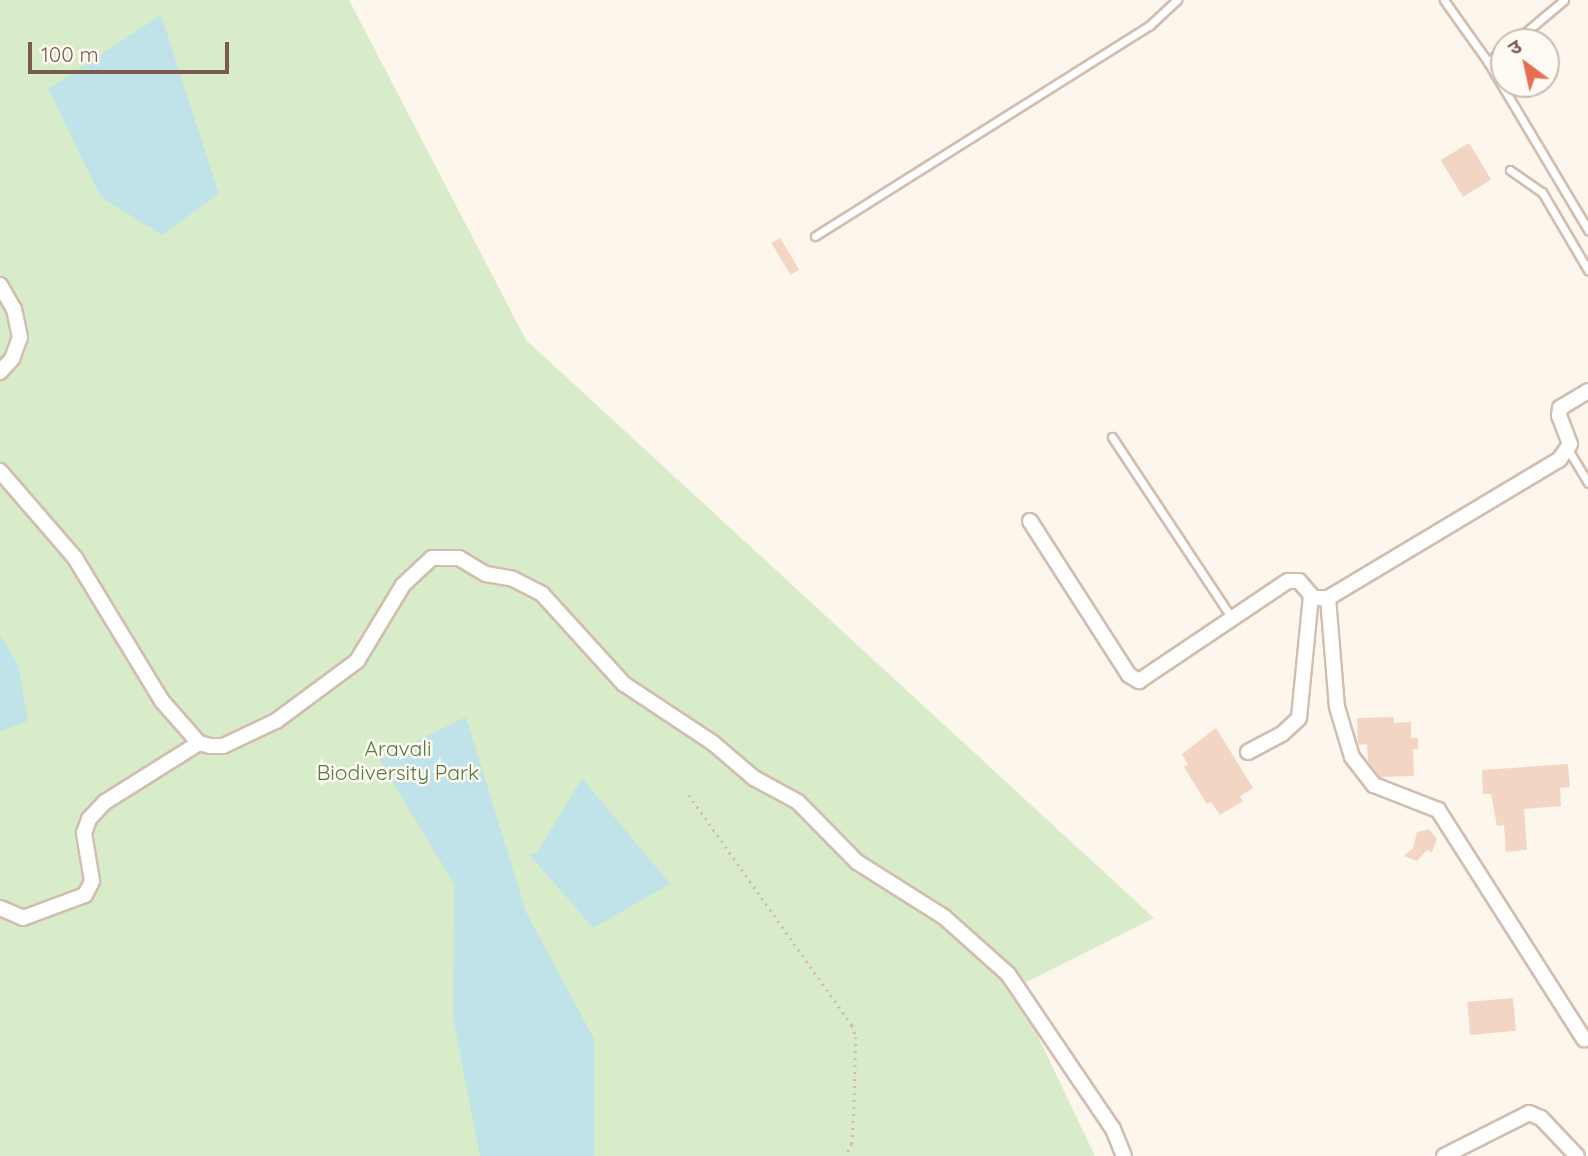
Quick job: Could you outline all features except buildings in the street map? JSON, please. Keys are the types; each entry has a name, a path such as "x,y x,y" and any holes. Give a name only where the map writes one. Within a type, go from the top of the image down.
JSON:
{"street":[{"path":"0,285 14,309 20,337 12,359 0,372"},
{"path":"1030,521 1136,681 1293,579 1311,596 1328,597 1569,451 1559,412 1588,391"},
{"path":"0,471 75,558 120,639 162,701 199,743"},
{"path":"0,908 23,918 85,895 92,881 84,833 89,819 105,802 199,743 223,746 276,721 358,661 403,585 424,562 450,556 486,574 513,579 549,600 599,661 624,684 713,743 754,778 798,802 857,862 944,917 1008,974 1114,1129 1124,1156"},
{"path":"1248,752 1282,734 1299,718 1306,613 1311,596"},
{"path":"1328,597 1337,707 1352,757 1374,785 1438,810 1584,1039"},
{"path":"1444,1156 1528,1113 1541,1118 1577,1156"}],"lane":[{"path":"815,236 1139,32 1177,0"},
{"path":"1444,0 1488,62 1588,230"},
{"path":"1531,28 1564,0"},
{"path":"1510,170 1542,192 1588,270"},
{"path":"1112,438 1233,620"},
{"path":"1569,451 1588,482"}],"path":[{"path":"689,795 852,1025 856,1037 854,1114 852,1144 845,1156"}],"green space":[{"name":"Aravali Biodiversity Park","path":"0,0 349,0 526,340 1154,918 1015,988 1095,1156 0,1156"}],"water":[{"path":"161,15 219,194 162,235 101,197 48,89"},
{"path":"0,635 18,665 28,721 0,732"},
{"path":"466,717 526,912 594,1039 594,1156 480,1156 453,1018 454,884 379,759"},
{"path":"582,778 670,884 593,928 529,854 537,853"}]}
